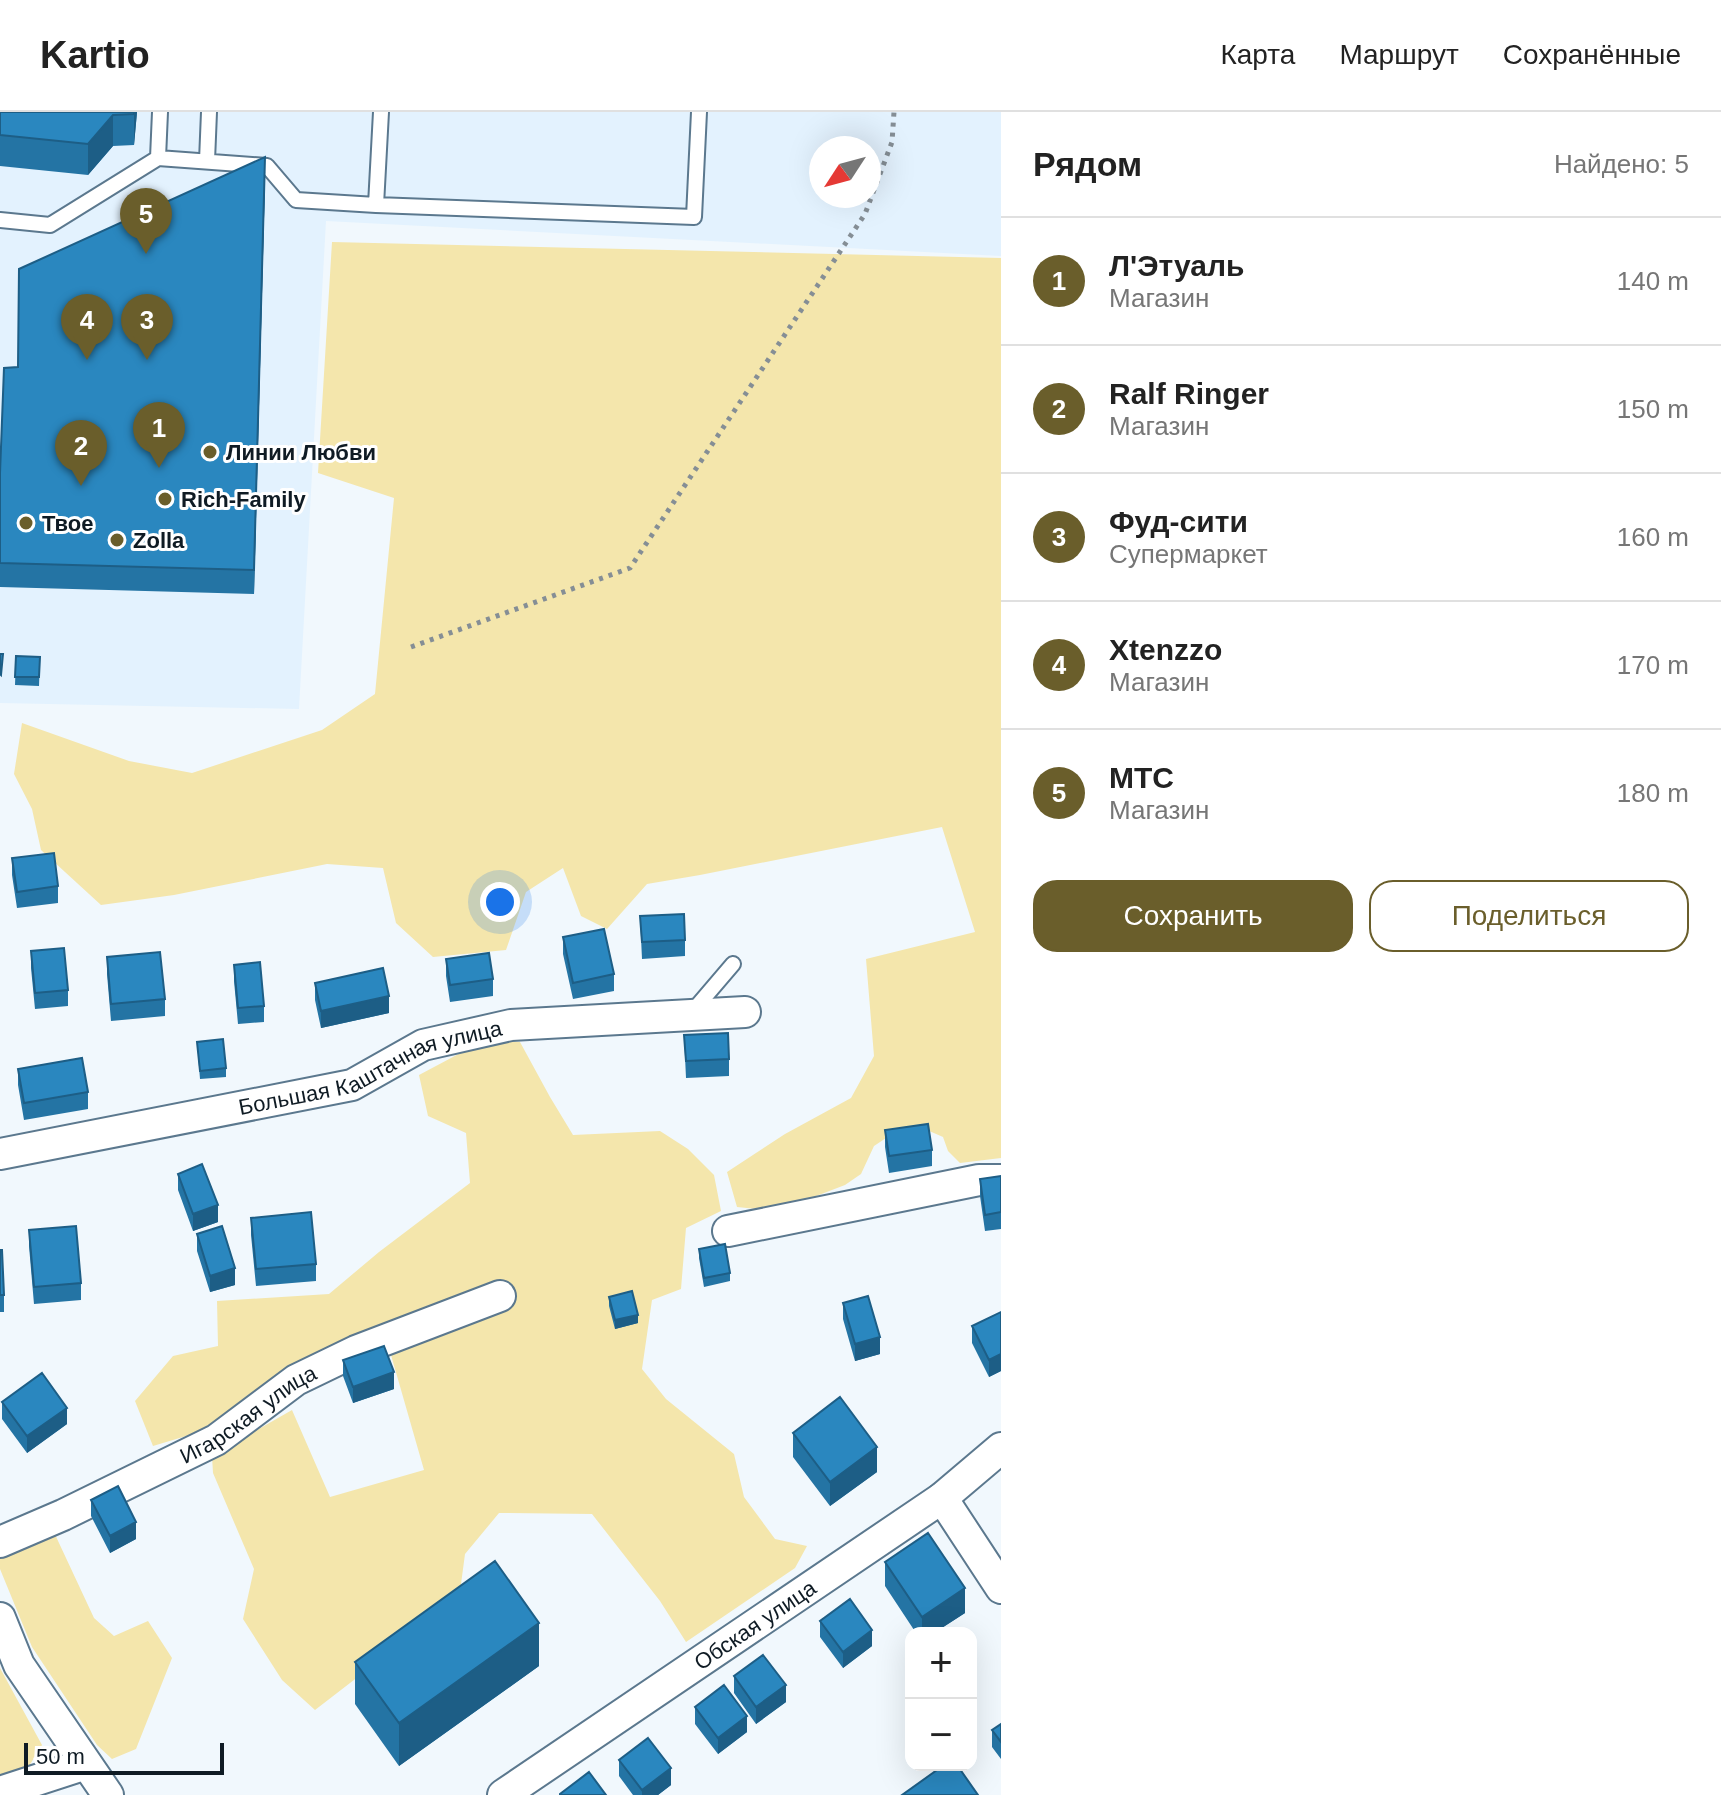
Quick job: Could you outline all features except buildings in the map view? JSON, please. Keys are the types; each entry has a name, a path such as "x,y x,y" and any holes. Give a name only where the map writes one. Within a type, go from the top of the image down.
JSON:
{"street":[{"name":"Большая Каштачная улица","path":"0,1154 352,1085 423,1045 511,1025 745,1012"},
{"path":"728,1231 979,1180 1001,1180"},
{"name":"Игарская улица","path":"0,1542 63,1515 216,1440 296,1380 356,1351 500,1296"},
{"name":"Обская улица","path":"503,1795 942,1498 1001,1448"},
{"path":"942,1498 1001,1588"},
{"path":"0,1618 19,1665 108,1795"},
{"path":"0,1792 86,1764"}],"lane":[{"path":"158,158 160,112"},
{"path":"207,161 209,112"},
{"path":"376,205 381,112"},
{"path":"0,220 50,225 158,158 267,166 296,200 694,217 699,112"},
{"path":"690,1016 733,964"}],"path":[{"path":"411,647 630,568 865,214 892,142 894,112"}],"shaded area":[{"path":"0,112 1001,112 1001,256 326,221 299,709 0,703"},
{"path":"332,242 1001,258 1001,1158 960,1163 948,1151 943,1137 927,1130 889,1136 874,1146 861,1174 845,1185 777,1211 737,1207 727,1172 785,1134 851,1098 874,1056 866,959 975,932 942,827 647,884 607,929 581,916 563,868 526,892 506,950 433,957 396,923 383,868 327,864 174,895 101,905 41,850 32,809 14,774 22,723 129,761 192,773 322,730 375,694 394,498 318,473"},
{"path":"483,1041 520,1042 573,1135 660,1131 688,1149 714,1175 721,1211 686,1228 681,1289 652,1300 642,1369 666,1399 734,1454 744,1497 775,1539 807,1546 795,1568 686,1642 660,1601 592,1514 499,1513 465,1554 459,1599 315,1710 282,1680 243,1619 254,1569 213,1473 212,1456 292,1410 330,1497 424,1470 389,1348 206,1430 153,1446 135,1401 173,1356 218,1346 217,1301 329,1294 470,1183 466,1133 428,1116 419,1075"},
{"path":"52,1528 94,1618 114,1636 148,1621 172,1658 136,1749 112,1759 97,1745 32,1647 0,1569 0,1552"},
{"path":"0,1668 42,1745 26,1771 0,1780"}],"place":[{"name":"МТС","path":"146,254"},
{"name":"Xtenzzo","path":"87,360"},
{"name":"Фуд-сити","path":"147,360"},
{"name":"Линии Любви","path":"210,452"},
{"name":"Л'Этуаль","path":"159,468"},
{"name":"Ralf Ringer","path":"81,486"},
{"name":"Rich-Family","path":"165,499"},
{"name":"Твое","path":"26,523"},
{"name":"Zolla","path":"117,540"}]}
